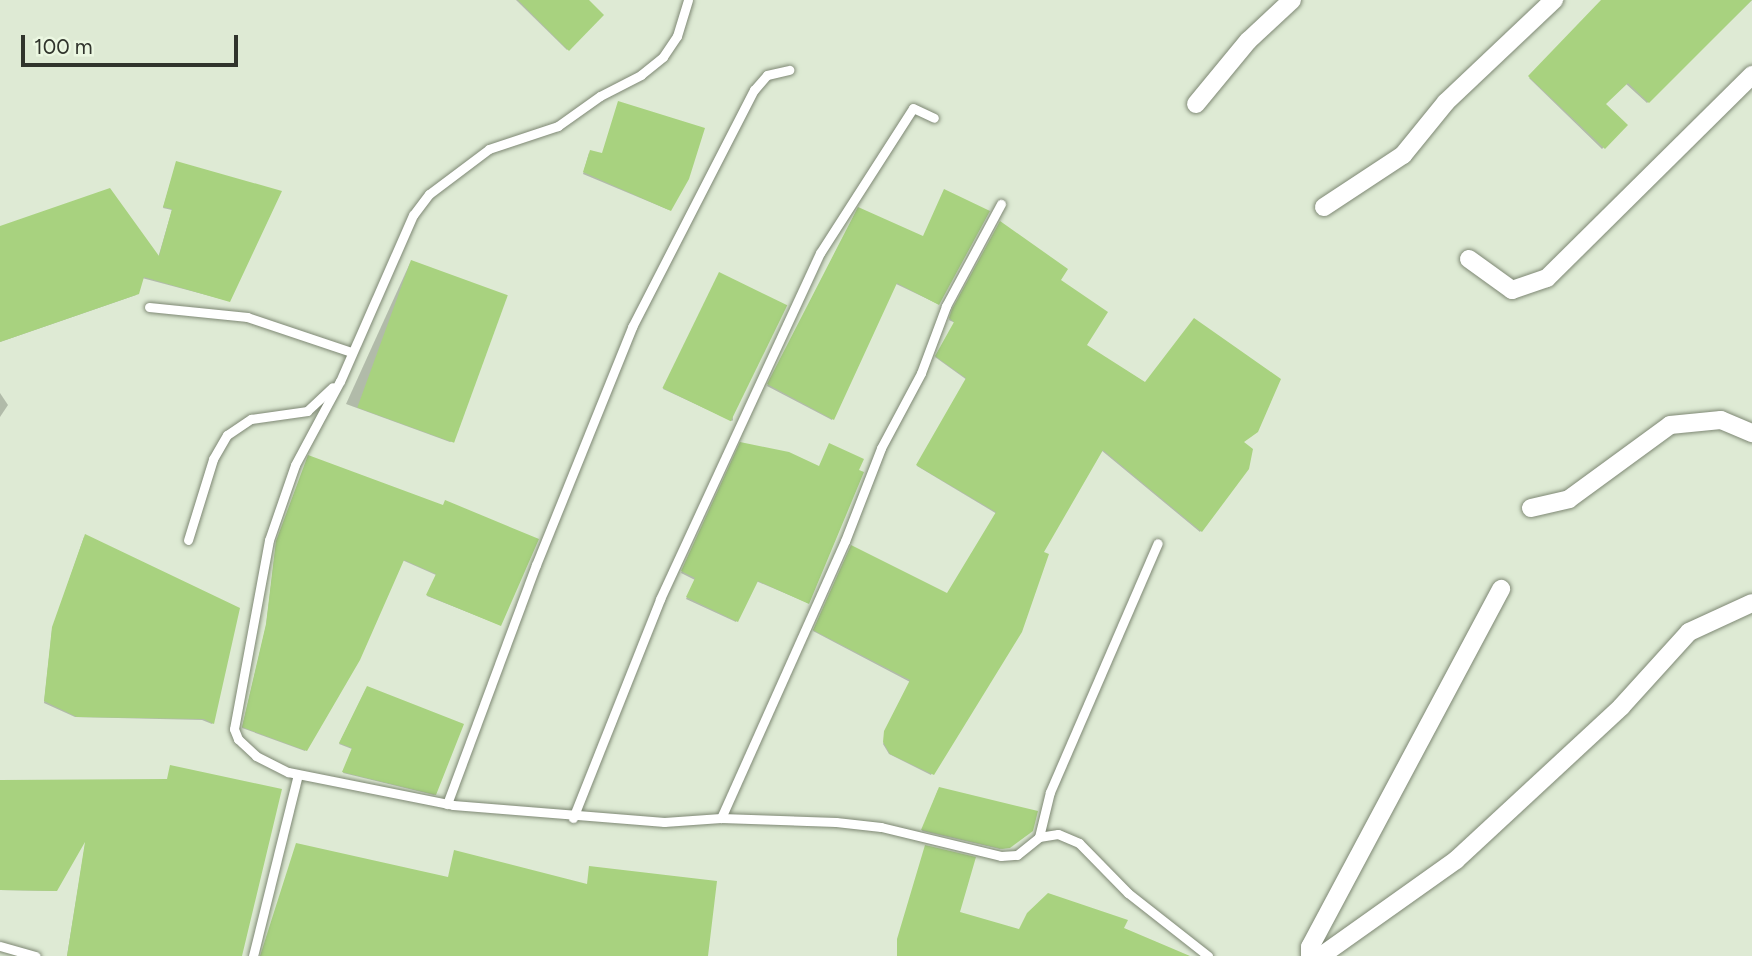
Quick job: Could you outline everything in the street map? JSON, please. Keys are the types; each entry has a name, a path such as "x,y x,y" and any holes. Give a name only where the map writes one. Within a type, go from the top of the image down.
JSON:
{"street":[{"path":"1196,104 1248,41 1292,0"},
{"path":"1324,207 1403,155 1446,102 1554,0"},
{"path":"1469,259 1512,290 1547,278 1752,75"},
{"path":"1531,508 1569,499 1670,425 1721,420 1752,433"},
{"path":"1310,956 1310,947 1501,589"},
{"path":"1321,956 1456,860 1518,798 1621,707 1689,632 1752,603"}],"lane":[{"path":"688,0 677,36 663,57 640,75 600,96 558,126 489,149 429,194 413,215 340,381 295,465 269,540 234,729 256,756 298,774 447,804 573,818 664,822 721,818 881,827 1001,856 1017,855 1039,837 1058,834 1079,843 1128,893 1208,956"},
{"path":"447,804 536,565 632,327 754,90 766,75 789,70"},
{"path":"573,818 660,599 820,253 843,211 913,108 934,118"},
{"path":"721,818 845,541 881,447 921,373 946,306 1001,204"},
{"path":"149,307 247,317 351,352"},
{"path":"188,540 213,459 227,435 251,419 307,411 340,381"},
{"path":"1039,837 1050,792 1158,543"},
{"path":"254,956 298,774"},
{"path":"0,946 36,956"}],"building":[{"path":"518,0 589,0 604,15 569,51"},
{"path":"1601,0 1752,0 1649,103 1628,83 1606,104 1628,125 1605,149 1528,76"},
{"path":"618,101 705,128 689,179 671,211 583,172 590,150 602,153"},
{"path":"176,161 282,191 230,302 144,277 139,294 0,342 0,226 110,188 159,256 172,209 163,207"},
{"path":"944,189 990,211 939,305 897,283 834,420 767,384 858,207 923,236"},
{"path":"1000,221 1068,269 1061,280 1108,312 1087,345 1145,382 1194,318 1281,379 1258,432 1244,442 1253,449 1249,469 1202,532 1103,450 1044,552 1049,554 1022,632 934,775 890,754 883,742 884,731 910,680 813,630 851,545 947,593 996,512 916,465 966,378 935,356 954,322 949,318 952,309"},
{"path":"411,260 508,295 454,443 357,408"},
{"path":"719,272 787,305 731,421 662,388"},
{"path":"740,442 789,452 819,466 829,443 864,459 859,470 864,472 809,604 758,581 738,622 686,597 695,578 681,571"},
{"path":"308,455 443,505 445,500 539,539 501,626 426,595 436,574 404,560 360,660 307,751 242,727 266,624 276,541"},
{"path":"85,534 240,608 214,724 204,719 77,717 44,701 52,627"},
{"path":"367,686 464,724 436,795 342,772 352,748 339,743"},
{"path":"170,765 282,789 242,956 67,956 85,842 57,891 0,890 0,780 167,779"},
{"path":"939,787 1038,811 1033,831 1010,848 1002,849 921,830"},
{"path":"296,843 448,877 454,850 587,884 589,866 717,881 708,956 260,956"},
{"path":"925,845 976,857 960,912 1019,929 1027,913 1048,893 1128,920 1124,928 1190,956 897,956 897,939"}]}
